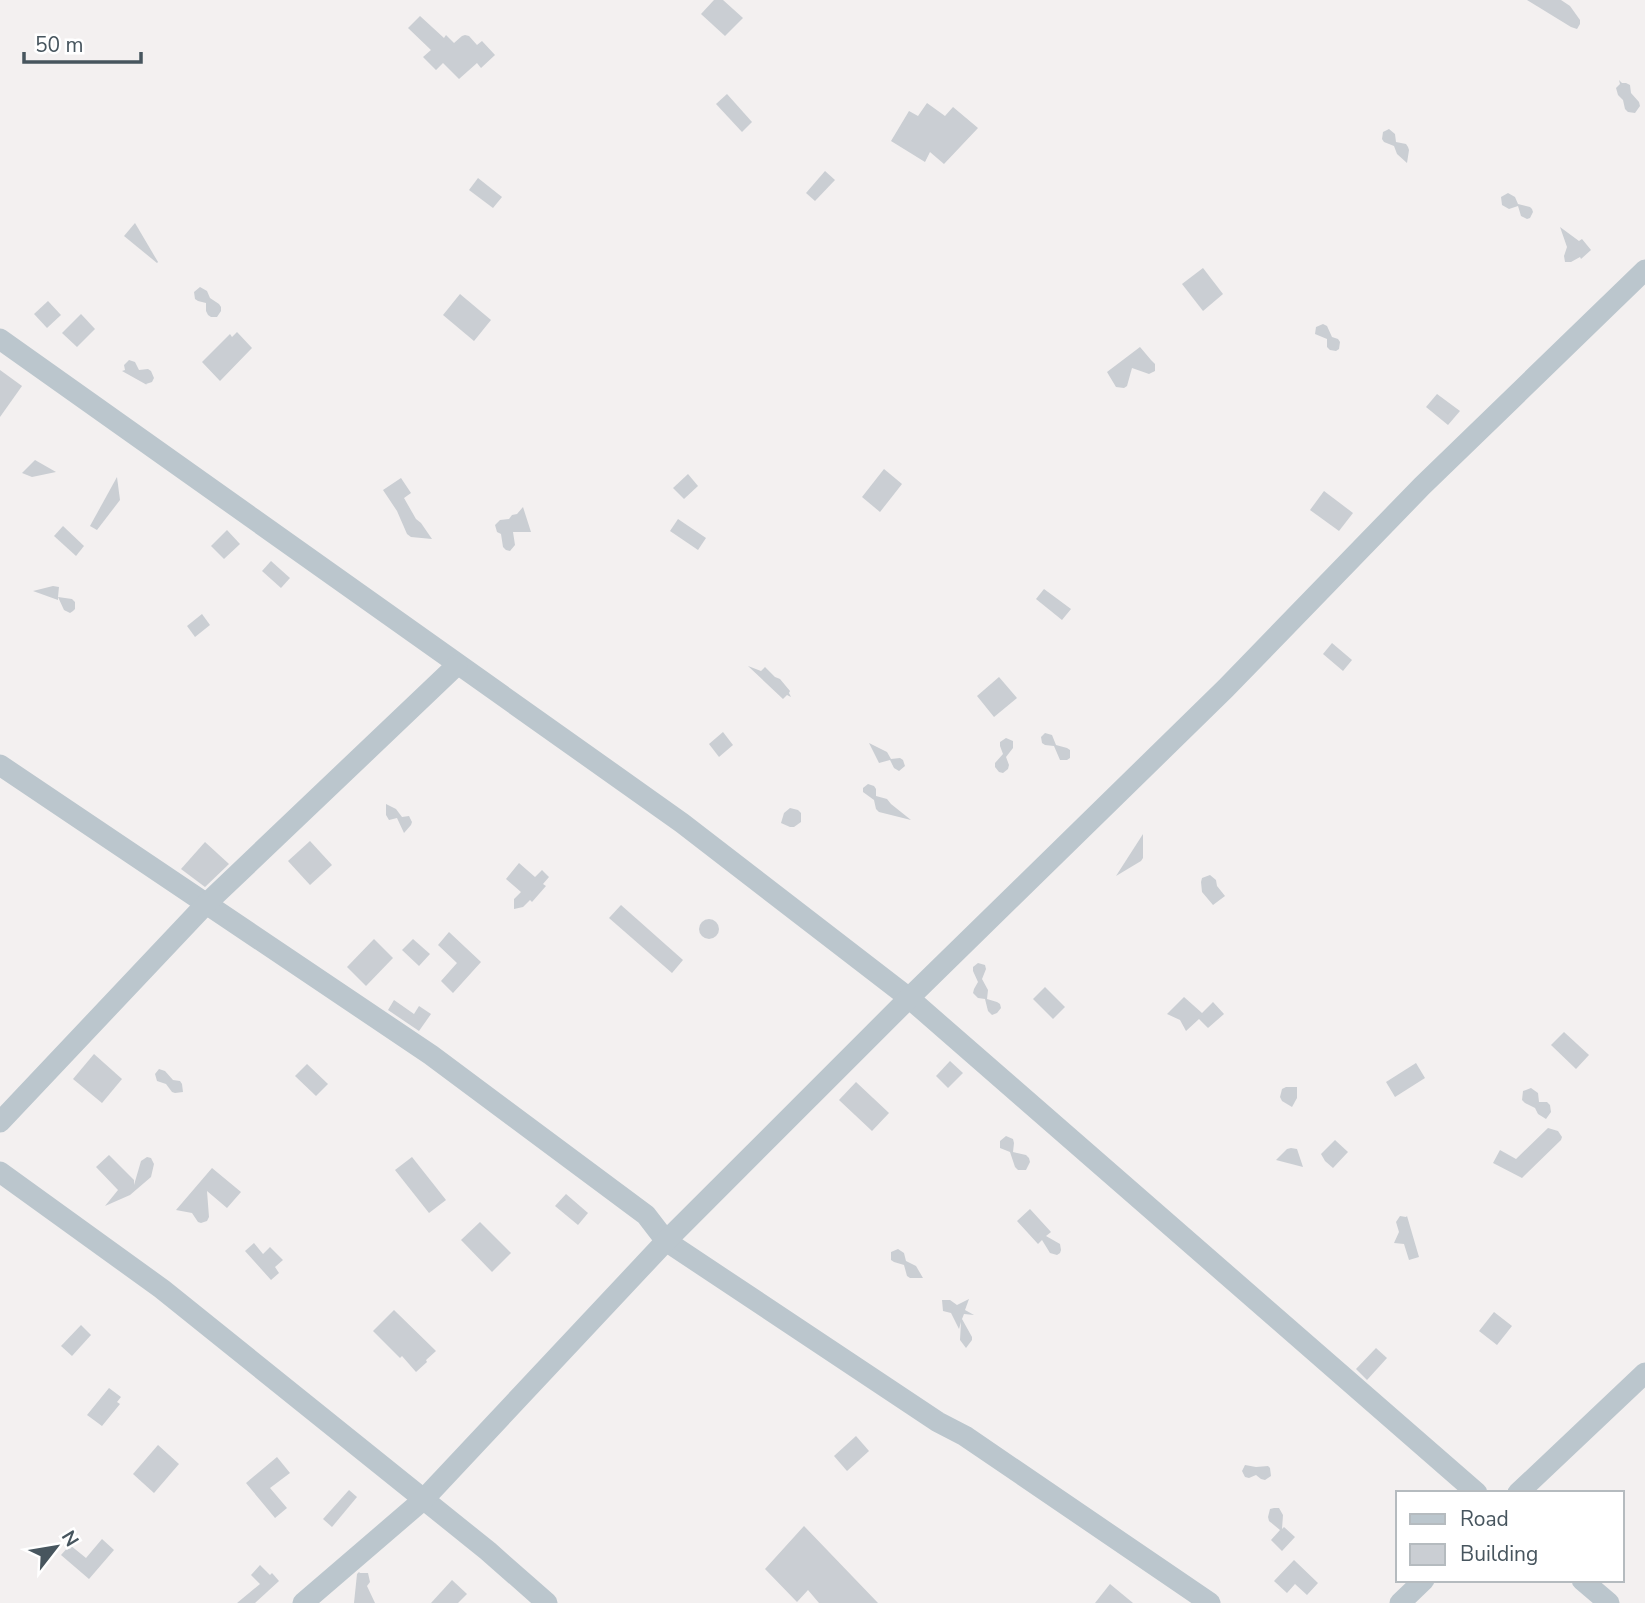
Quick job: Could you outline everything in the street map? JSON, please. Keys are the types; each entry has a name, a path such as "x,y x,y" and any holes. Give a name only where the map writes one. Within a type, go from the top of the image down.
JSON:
{"street":[{"path":"303,1603 425,1500 666,1241 909,998 1226,688 1422,486 1645,270"},
{"path":"0,339 682,823 909,998 1475,1491"},
{"path":"0,1122 205,904 457,665"},
{"path":"0,765 431,1055 646,1216 666,1241 938,1422 965,1436 1210,1603"},
{"path":"0,1172 162,1289 488,1551 547,1603"},
{"path":"1520,1491 1645,1373"},
{"path":"1400,1603 1422,1582"},
{"path":"1584,1582 1609,1603"}],"building":[{"path":"714,0 723,0 743,18 725,36 701,14"},
{"path":"1527,0 1561,0 1570,6 1580,24 1577,29 1571,27"},
{"path":"420,16 444,38 446,35 454,43 462,36 469,36 477,45 482,41 495,55 481,68 477,63 459,79 443,63 436,70 423,57 431,50 408,28"},
{"path":"1619,80 1630,85 1631,93 1639,102 1640,106 1635,113 1625,109 1623,100 1618,95 1616,88 1620,84"},
{"path":"727,94 752,122 742,132 716,104"},
{"path":"927,103 945,116 953,107 978,128 944,164 930,152 925,162 891,141 909,111 918,116"},
{"path":"1389,129 1395,134 1396,142 1408,147 1407,163 1397,154 1394,146 1382,139 1383,132"},
{"path":"825,171 835,180 815,201 806,193"},
{"path":"478,178 502,197 493,208 469,190"},
{"path":"1508,193 1515,197 1518,204 1532,209 1530,218 1521,216 1518,206 1509,209 1502,205 1501,197"},
{"path":"135,223 158,262 157,263 124,236"},
{"path":"1560,227 1579,241 1582,239 1591,250 1581,259 1580,257 1565,262 1567,247"},
{"path":"1203,268 1223,294 1203,311 1182,284"},
{"path":"200,287 221,307 217,317 208,315 206,303 195,299 194,292"},
{"path":"460,294 491,320 474,341 443,315"},
{"path":"48,301 61,315 47,328 34,314"},
{"path":"81,314 95,329 77,347 62,333"},
{"path":"1323,324 1327,326 1332,337 1340,342 1336,351 1327,347 1327,339 1315,334 1316,327"},
{"path":"237,332 252,348 220,381 202,362 230,334 232,337"},
{"path":"1140,347 1155,364 1155,371 1149,374 1132,368 1127,386 1116,387 1107,372"},
{"path":"129,360 135,362 139,370 151,371 154,378 152,382 147,385 122,371"},
{"path":"0,370 22,386 0,417"},
{"path":"1437,394 1460,411 1448,425 1426,407"},
{"path":"35,460 56,472 32,477 22,473"},
{"path":"884,469 902,484 880,512 862,497"},
{"path":"688,474 698,486 684,499 673,488"},
{"path":"117,477 120,500 97,530 90,526"},
{"path":"401,478 411,493 404,498 432,539 411,537 407,534 397,511 383,490"},
{"path":"1324,491 1353,513 1339,531 1310,510"},
{"path":"523,507 531,532 513,532 515,545 510,551 506,550 495,525 500,520 517,514"},
{"path":"678,519 706,538 698,550 670,531"},
{"path":"63,526 84,546 76,556 54,536"},
{"path":"227,530 240,544 224,559 211,546"},
{"path":"271,561 290,578 281,588 262,571"},
{"path":"59,587 58,600 33,591"},
{"path":"1044,589 1071,609 1062,620 1036,599"},
{"path":"58,597 72,599 75,609 70,613 64,610"},
{"path":"202,614 210,625 195,637 187,626"},
{"path":"1332,643 1352,660 1343,671 1323,654"},
{"path":"748,666 761,671 765,667 780,679 790,691 791,697 787,695 783,699"},
{"path":"999,677 1017,698 994,717 977,696"},
{"path":"723,732 733,745 719,757 709,744"},
{"path":"1045,733 1052,735 1056,745 1070,750 1070,758 1060,760 1054,746 1042,743 1041,737"},
{"path":"1006,738 1013,741 1013,748 1006,757 1008,769 1003,773 995,767 995,763 1003,754 1000,742"},
{"path":"869,743 887,752 891,759 900,758 905,766 899,771 890,760 879,763"},
{"path":"868,784 876,789 876,796 887,799 911,820 879,812 874,800 863,792 863,788"},
{"path":"386,804 396,809 402,817 409,816 412,822 404,833 397,818 389,820"},
{"path":"790,808 801,813 801,822 794,827 781,823 784,813"},
{"path":"1143,834 1143,858 1116,876"},
{"path":"310,841 332,865 310,885 288,861"},
{"path":"205,842 229,864 205,887 181,869"},
{"path":"519,863 535,877 542,870 549,877 543,884 546,886 532,902 530,900 523,907 514,909 514,899 521,892 506,879"},
{"path":"1210,875 1225,896 1213,905 1202,892 1201,882 1202,878"},
{"path":"621,905 683,960 672,973 609,918"},
{"path":"709,919 716,922 719,929 716,936 709,939 702,936 699,929 702,922"},
{"path":"449,932 481,962 453,993 441,981 457,963 438,945"},
{"path":"374,939 393,958 366,986 347,967"},
{"path":"413,939 430,954 419,966 402,950"},
{"path":"978,963 985,965 986,969 982,979 988,990 987,999 1000,1004 1001,1008 992,1015 985,999 978,998 973,993 978,982 973,967"},
{"path":"1045,987 1065,1007 1053,1019 1033,999"},
{"path":"1184,997 1202,1013 1213,1002 1224,1014 1208,1028 1199,1019 1186,1031 1180,1020 1167,1014"},
{"path":"394,1000 414,1014 419,1006 431,1014 419,1031 388,1010"},
{"path":"1564,1032 1589,1055 1576,1069 1551,1045"},
{"path":"94,1054 122,1079 102,1103 73,1079"},
{"path":"950,1061 963,1073 948,1088 936,1076"},
{"path":"1416,1063 1425,1078 1395,1097 1386,1082"},
{"path":"307,1064 328,1084 316,1096 295,1076"},
{"path":"159,1069 165,1071 173,1080 180,1081 183,1092 172,1092 166,1084 157,1081 155,1074"},
{"path":"856,1082 889,1113 872,1131 839,1100"},
{"path":"1297,1087 1297,1098 1292,1107 1280,1097 1282,1089"},
{"path":"1531,1088 1538,1093 1539,1102 1547,1102 1550,1105 1551,1112 1546,1119 1522,1100 1523,1091"},
{"path":"1548,1128 1558,1131 1561,1140 1522,1178 1493,1163 1500,1150 1516,1159"},
{"path":"1006,1136 1013,1139 1013,1152 1029,1158 1026,1170 1018,1170 1010,1152 1000,1148 1000,1141"},
{"path":"1335,1140 1348,1152 1333,1168 1321,1154"},
{"path":"1291,1148 1297,1149 1303,1167 1276,1160"},
{"path":"109,1155 134,1180 134,1185 141,1161 147,1157 151,1158 154,1164 151,1177 130,1195 105,1206 118,1190 96,1167"},
{"path":"412,1157 446,1200 429,1213 395,1170"},
{"path":"212,1168 241,1192 227,1208 207,1191 209,1217 201,1223 192,1213 176,1210"},
{"path":"566,1194 588,1213 578,1225 555,1206"},
{"path":"1030,1209 1051,1232 1046,1236 1060,1244 1061,1250 1057,1255 1050,1253 1042,1240 1038,1244 1017,1221"},
{"path":"1400,1216 1407,1216 1419,1257 1409,1260 1404,1244 1394,1243 1399,1232 1396,1222"},
{"path":"480,1222 511,1253 492,1272 461,1240"},
{"path":"254,1243 263,1254 270,1247 283,1260 275,1267 279,1273 271,1280 245,1251"},
{"path":"898,1249 904,1253 906,1261 916,1266 923,1278 910,1278 904,1265 891,1260 891,1252"},
{"path":"969,1299 965,1310 974,1315 964,1314 962,1319 972,1337 966,1348 960,1340 961,1322 959,1329 951,1313 943,1311 942,1300 950,1300 957,1305"},
{"path":"394,1310 436,1351 416,1372 373,1331"},
{"path":"1494,1312 1512,1326 1497,1345 1479,1331"},
{"path":"81,1325 91,1335 72,1356 61,1346"},
{"path":"1376,1348 1387,1358 1367,1380 1356,1369"},
{"path":"109,1388 121,1397 117,1402 120,1404 102,1426 87,1415"},
{"path":"856,1436 869,1451 847,1471 834,1456"},
{"path":"158,1445 179,1464 154,1493 133,1474"},
{"path":"277,1457 290,1473 270,1488 287,1508 275,1518 246,1483"},
{"path":"1245,1465 1268,1466 1271,1476 1265,1480 1256,1475 1245,1477 1242,1471"},
{"path":"349,1490 357,1497 332,1527 323,1519"},
{"path":"1279,1508 1283,1515 1282,1529 1284,1527 1295,1537 1282,1551 1271,1540 1280,1530 1269,1521 1270,1509"},
{"path":"804,1526 878,1603 819,1603 808,1590 797,1602 765,1569"},
{"path":"102,1539 114,1550 89,1579 61,1555 70,1545 86,1558"},
{"path":"1294,1560 1318,1583 1307,1595 1295,1584 1287,1593 1274,1581"},
{"path":"260,1565 279,1581 255,1603 237,1603 260,1584 251,1575"},
{"path":"359,1572 368,1573 370,1582 367,1586 375,1603 354,1603"},
{"path":"452,1580 467,1594 458,1603 431,1603"},
{"path":"1110,1584 1133,1603 1095,1603"}]}
